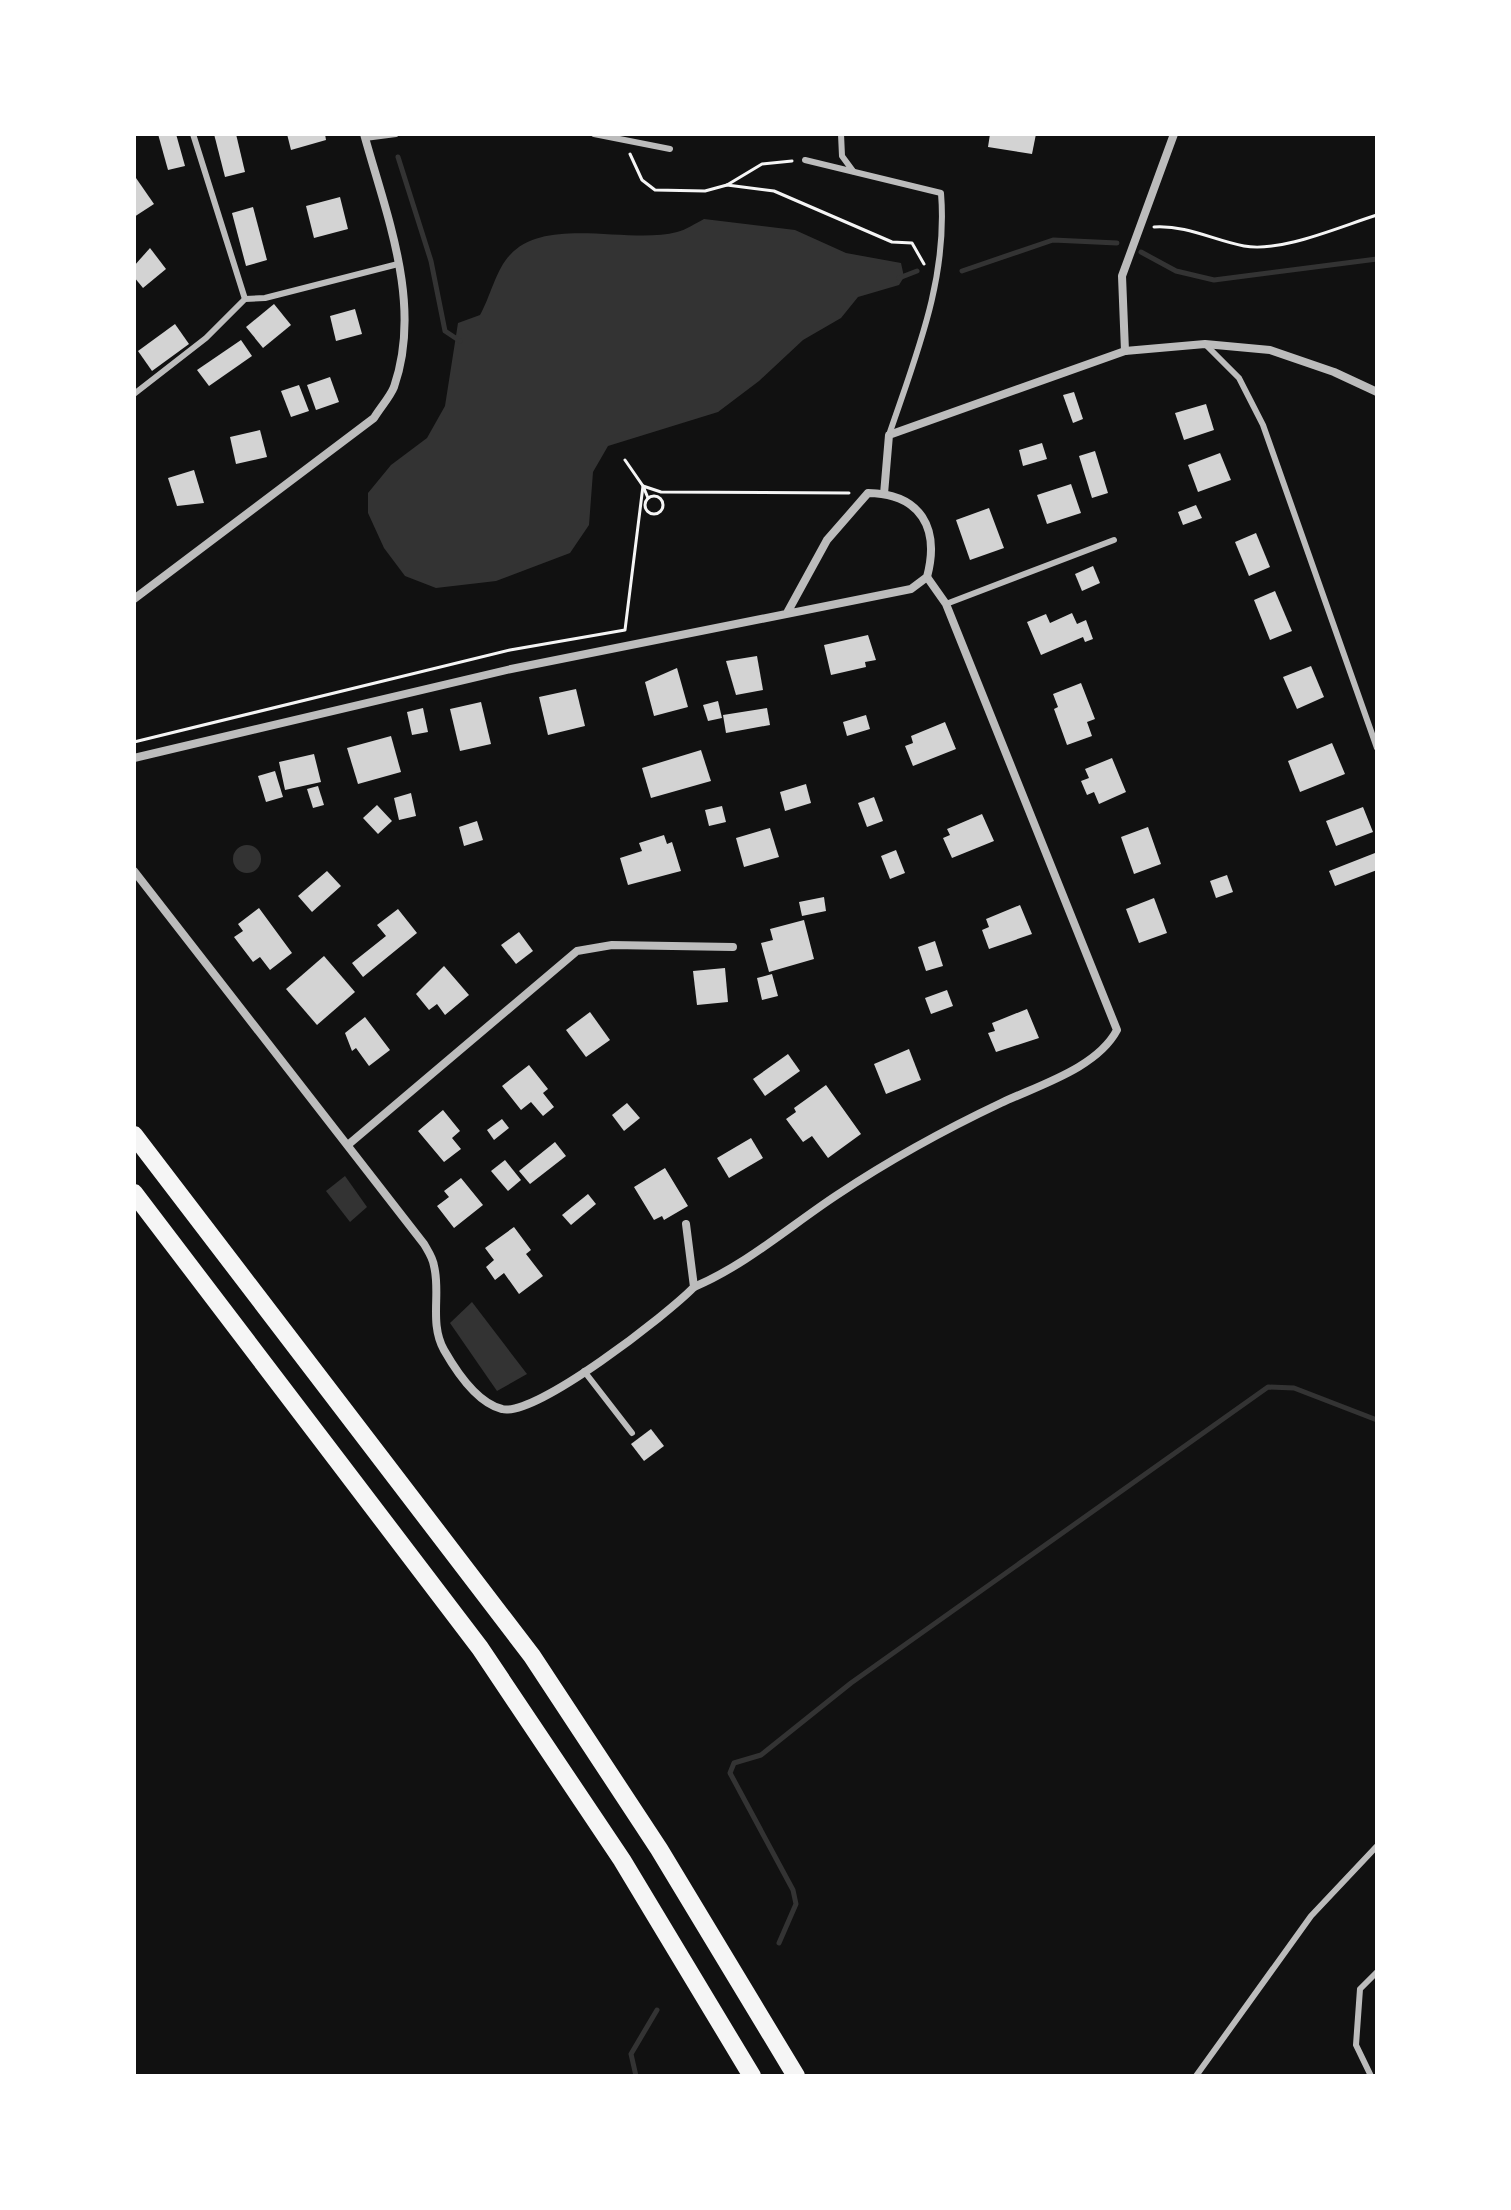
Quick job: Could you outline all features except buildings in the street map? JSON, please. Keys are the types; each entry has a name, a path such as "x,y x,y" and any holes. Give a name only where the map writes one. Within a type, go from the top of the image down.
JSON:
{"main road":[{"path":"134,1135 532,1656 659,1849 796,2076"},
{"path":"134,1193 480,1648 622,1860 752,2076"}],"street":[{"path":"1125,351 1122,276 1174,134"},
{"path":"134,599 374,418 394,388 403,340 405,290 364,136"},
{"path":"884,494 889,435 1125,351 1205,344 1270,350 1334,372 1377,392"},
{"path":"134,758 511,669 911,589 927,577 934,553 926,525 917,508 902,498 868,493 827,540 787,613"},
{"path":"134,871 424,1244 435,1267 434,1309 442,1348 481,1400 505,1410 533,1405 673,1310 694,1287 759,1250 852,1186 979,1114 1108,1048 1117,1030 946,604 927,577"},
{"path":"349,1144 577,951 612,945 733,947"},
{"path":"686,1224 694,1287"}],"lane":[{"path":"193,134 245,299"},
{"path":"364,136 396,134"},
{"path":"594,134 670,149"},
{"path":"841,134 842,156 853,171"},
{"path":"805,160 941,193 941,262 936,296 889,435"},
{"path":"134,394 206,338 245,299 265,298 398,264"},
{"path":"1205,344 1239,378 1263,425 1377,748"},
{"path":"946,604 1114,540"},
{"path":"584,1371 632,1433"},
{"path":"1199,2075 1311,1916 1377,1846"},
{"path":"1371,2076 1356,2045 1360,1989 1377,1972"}],"path":[{"path":"623,140 642,180 655,190 705,191 727,185 762,164 805,160"},
{"path":"727,185 774,191 892,242 912,243 923,260 936,296"},
{"path":"1138,228 1177,226 1245,246 1269,247 1377,215"},
{"path":"625,460 643,486 648,498 648,511 661,511 661,498 648,498"},
{"path":"643,486 661,492 868,493"},
{"path":"134,742 510,650 625,630 643,486"}],"shaded area":[{"path":"704,219 795,230 846,253 901,263 904,277 899,285 858,297 841,318 803,340 759,381 718,412 608,446 593,472 589,525 570,553 496,581 436,588 405,576 384,548 368,513 368,493 391,465 427,438 445,406 458,323 480,315 510,255 526,243 545,236 589,233 658,235 680,231"},
{"path":"247,845 257,849 261,859 257,869 247,873 237,869 233,859 237,849"},
{"path":"345,1176 367,1207 350,1222 326,1191"},
{"path":"472,1302 527,1374 497,1391 450,1323"}],"waterway":[{"path":"398,157 431,261 445,331 460,341"},
{"path":"962,271 1053,240 1117,243"},
{"path":"1141,252 1176,271 1214,280 1377,259"},
{"path":"899,278 917,271"},
{"path":"779,1943 796,1904 793,1890 730,1773 734,1763 761,1755 851,1683 1268,1387 1294,1388 1377,1420"},
{"path":"636,2076 631,2054 657,2010"}]}
